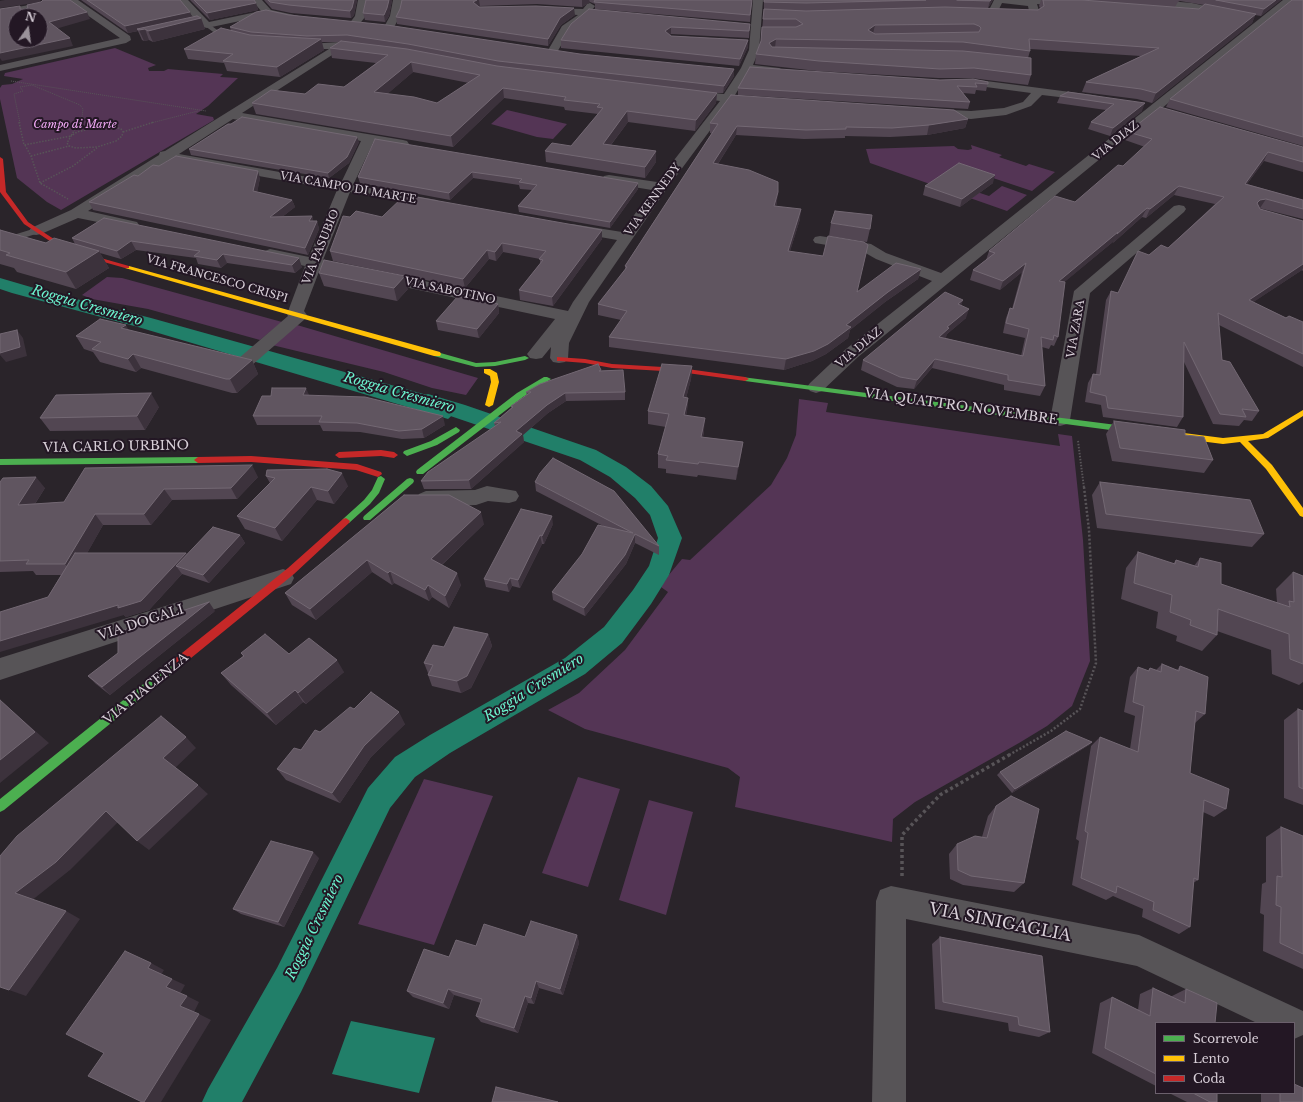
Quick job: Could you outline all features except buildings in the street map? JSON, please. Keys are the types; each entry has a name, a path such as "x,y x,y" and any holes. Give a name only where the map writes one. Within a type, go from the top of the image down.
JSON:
{"street":[{"path":"0,68 122,41 131,36 69,2 84,0"},
{"path":"183,0 204,24"},
{"path":"257,0 268,12 308,19"},
{"path":"36,231 165,155 341,45 365,24 350,23 360,17 363,0"},
{"path":"389,27 395,16 398,0"},
{"path":"567,54 549,52 566,28 587,12 594,0"},
{"path":"988,14 995,0"},
{"path":"1032,0 1031,1 1076,4"},
{"path":"1123,0 1195,13"},
{"name":"VIA DIAZ","path":"816,387 842,361 942,279 1289,0"},
{"name":"VIA KENNEDY","path":"561,361 560,342 581,302 661,187 727,99 745,70 754,50 762,14 756,2"},
{"path":"36,8 41,6"},
{"path":"1114,6 1139,10 1236,16"},
{"path":"537,9 628,15"},
{"path":"188,25 204,24 268,12"},
{"path":"1250,18 1264,21"},
{"path":"377,26 403,30"},
{"path":"308,46 341,45 379,50"},
{"path":"962,69 964,82"},
{"path":"729,70 792,72"},
{"path":"949,84 964,82 1107,100"},
{"path":"919,112 971,115 1006,111 1027,104 1039,91"},
{"path":"678,93 768,102"},
{"path":"1142,105 1171,112"},
{"path":"230,115 414,146"},
{"name":"VIA PASUBIO","path":"297,314 314,263 345,188 369,138"},
{"name":"VIA CAMPO DI MARTE","path":"165,155 447,206"},
{"name":"VIA FRANCESCO CRISPI","path":"0,160 1,185 3,192 26,224 67,250 476,365"},
{"path":"600,177 661,187"},
{"path":"75,208 143,227"},
{"name":"VIA ZARA","path":"1068,421 1082,291 1179,209"},
{"path":"556,225 626,237"},
{"path":"820,240 866,247 881,256 942,279"},
{"name":"VIA SABOTINO","path":"255,250 566,316"},
{"name":"VIA KENNEDY","path":"530,356 543,346 566,316 581,302"},
{"path":"245,362 297,314"},
{"name":"VIA QUATTRO NOVEMBRE","path":"476,365 495,364 530,356 550,354 561,361 586,361 612,366 680,370 1150,432"},
{"path":"519,367 530,356"},
{"path":"476,365 494,375 495,382 486,407 499,397"},
{"name":"VIA QUATTRO NOVEMBRE","path":"583,370 602,369 612,366"},
{"path":"487,371 505,373"},
{"path":"387,483 410,481 520,396 547,379 557,375"},
{"path":"529,378 547,379"},
{"path":"1165,434 1223,441 1265,436 1303,413"},
{"path":"461,426 434,443 407,453 394,455 381,462 378,467 387,483 413,499 476,497 487,493 509,496"},
{"path":"1242,439 1269,467 1303,514"},
{"name":"VIA CARLO URBINO","path":"0,462 232,459 274,456 375,453 394,455"},
{"path":"407,453 419,458 422,462 420,472"},
{"name":"VIA CARLO URBINO","path":"232,459 357,467 387,483"},
{"path":"361,524 387,483"},
{"name":"VIA PIACENZA","path":"0,806 82,742 287,575 370,499 376,491 387,483"},
{"name":"VIA PIACENZA","path":"287,575 338,541"},
{"name":"VIA DOGALI","path":"0,669 287,575"},
{"path":"889,1102 891,901 902,903"},
{"name":"VIA SINIGAGLIA","path":"902,903 1139,951 1291,1022"}],"lane":[{"path":"204,24 218,33 239,38"},
{"path":"0,237 8,240 36,231"}],"path":[{"path":"5,81 230,115"},
{"path":"70,146 67,143 82,117 83,109 80,104 32,85 20,87 23,91 14,94 24,145 30,156 40,183 75,208"},
{"path":"30,156 70,146 86,148 97,147 116,141 122,136 123,132 156,121 201,111"},
{"path":"24,145 71,136 87,129 107,126 121,129 123,132"},
{"path":"40,183 74,166 79,160 97,147"},
{"path":"902,903 902,835 940,796 1051,732 1080,709 1089,685 1096,663 1089,530 1068,421"}],"green space":[{"name":"Campo di Marte","path":"115,48 156,65 148,68 149,71 164,71 168,69 223,74 220,77 238,78 208,106 196,114 213,117 214,120 61,210 47,202 17,178 0,99 0,88 2,85 12,84 23,79 4,76 5,73"},
{"path":"507,110 567,124 553,139 537,137 491,124"},
{"path":"971,145 1002,155 999,157 1026,166 1029,164 1055,172 1032,191 960,167 941,180 989,196 1002,186 1027,195 1007,211 870,163 866,149 954,146 958,149 968,150 972,149"},
{"path":"107,277 122,278 282,322 260,340 148,309 92,299 82,295"},
{"path":"297,325 478,378 466,395 432,388 384,372 272,345"},
{"path":"799,399 828,403 826,412 1060,446 1058,434 1072,436 1083,540 1090,661 1072,706 1047,726 915,802 893,819 892,842 735,807 740,777 728,768 585,729 548,710 579,693 625,650 668,592 661,587 682,559 690,560 771,485 787,458 796,435"},
{"path":"578,777 620,789 588,887 542,873"},
{"path":"424,779 493,796 434,945 358,924"},
{"path":"649,800 693,812 666,915 619,900"}],"water":[{"name":"Roggia Cresmiero","path":"0,278 151,318 463,405 448,419 138,327 12,293 0,289"},
{"path":"351,1021 435,1038 419,1093 332,1074"}],"waterway":[{"name":"Roggia Cresmiero","path":"221,1102 289,980 379,798 405,767 440,744 575,666 613,635 642,597 660,568 670,538 660,512 643,492 618,472 588,455 428,401"}],"traffic: fast":[{"path":"437,354 476,365 495,364 525,358"},
{"path":"420,472 520,395 547,379"},
{"path":"745,379 1140,431"},
{"path":"407,453 434,443 456,430"},
{"path":"0,462 198,460"},
{"path":"346,521 367,502 376,491 381,479"},
{"path":"367,518 410,481"},
{"path":"0,806 176,664"}],"traffic: slow":[{"path":"127,267 437,354"},
{"path":"487,371 494,375 495,382 489,405"},
{"path":"1176,435 1223,441 1265,436 1303,413"},
{"path":"1242,439 1269,467 1303,514"}],"traffic: jam":[{"path":"0,159 3,192 26,223 67,250 127,267"},
{"path":"560,359 585,361 612,366 680,370 745,379"},
{"path":"339,455 381,453 394,455"},
{"path":"198,460 251,459 357,467 378,474"},
{"path":"176,664 291,571 346,521"}]}
